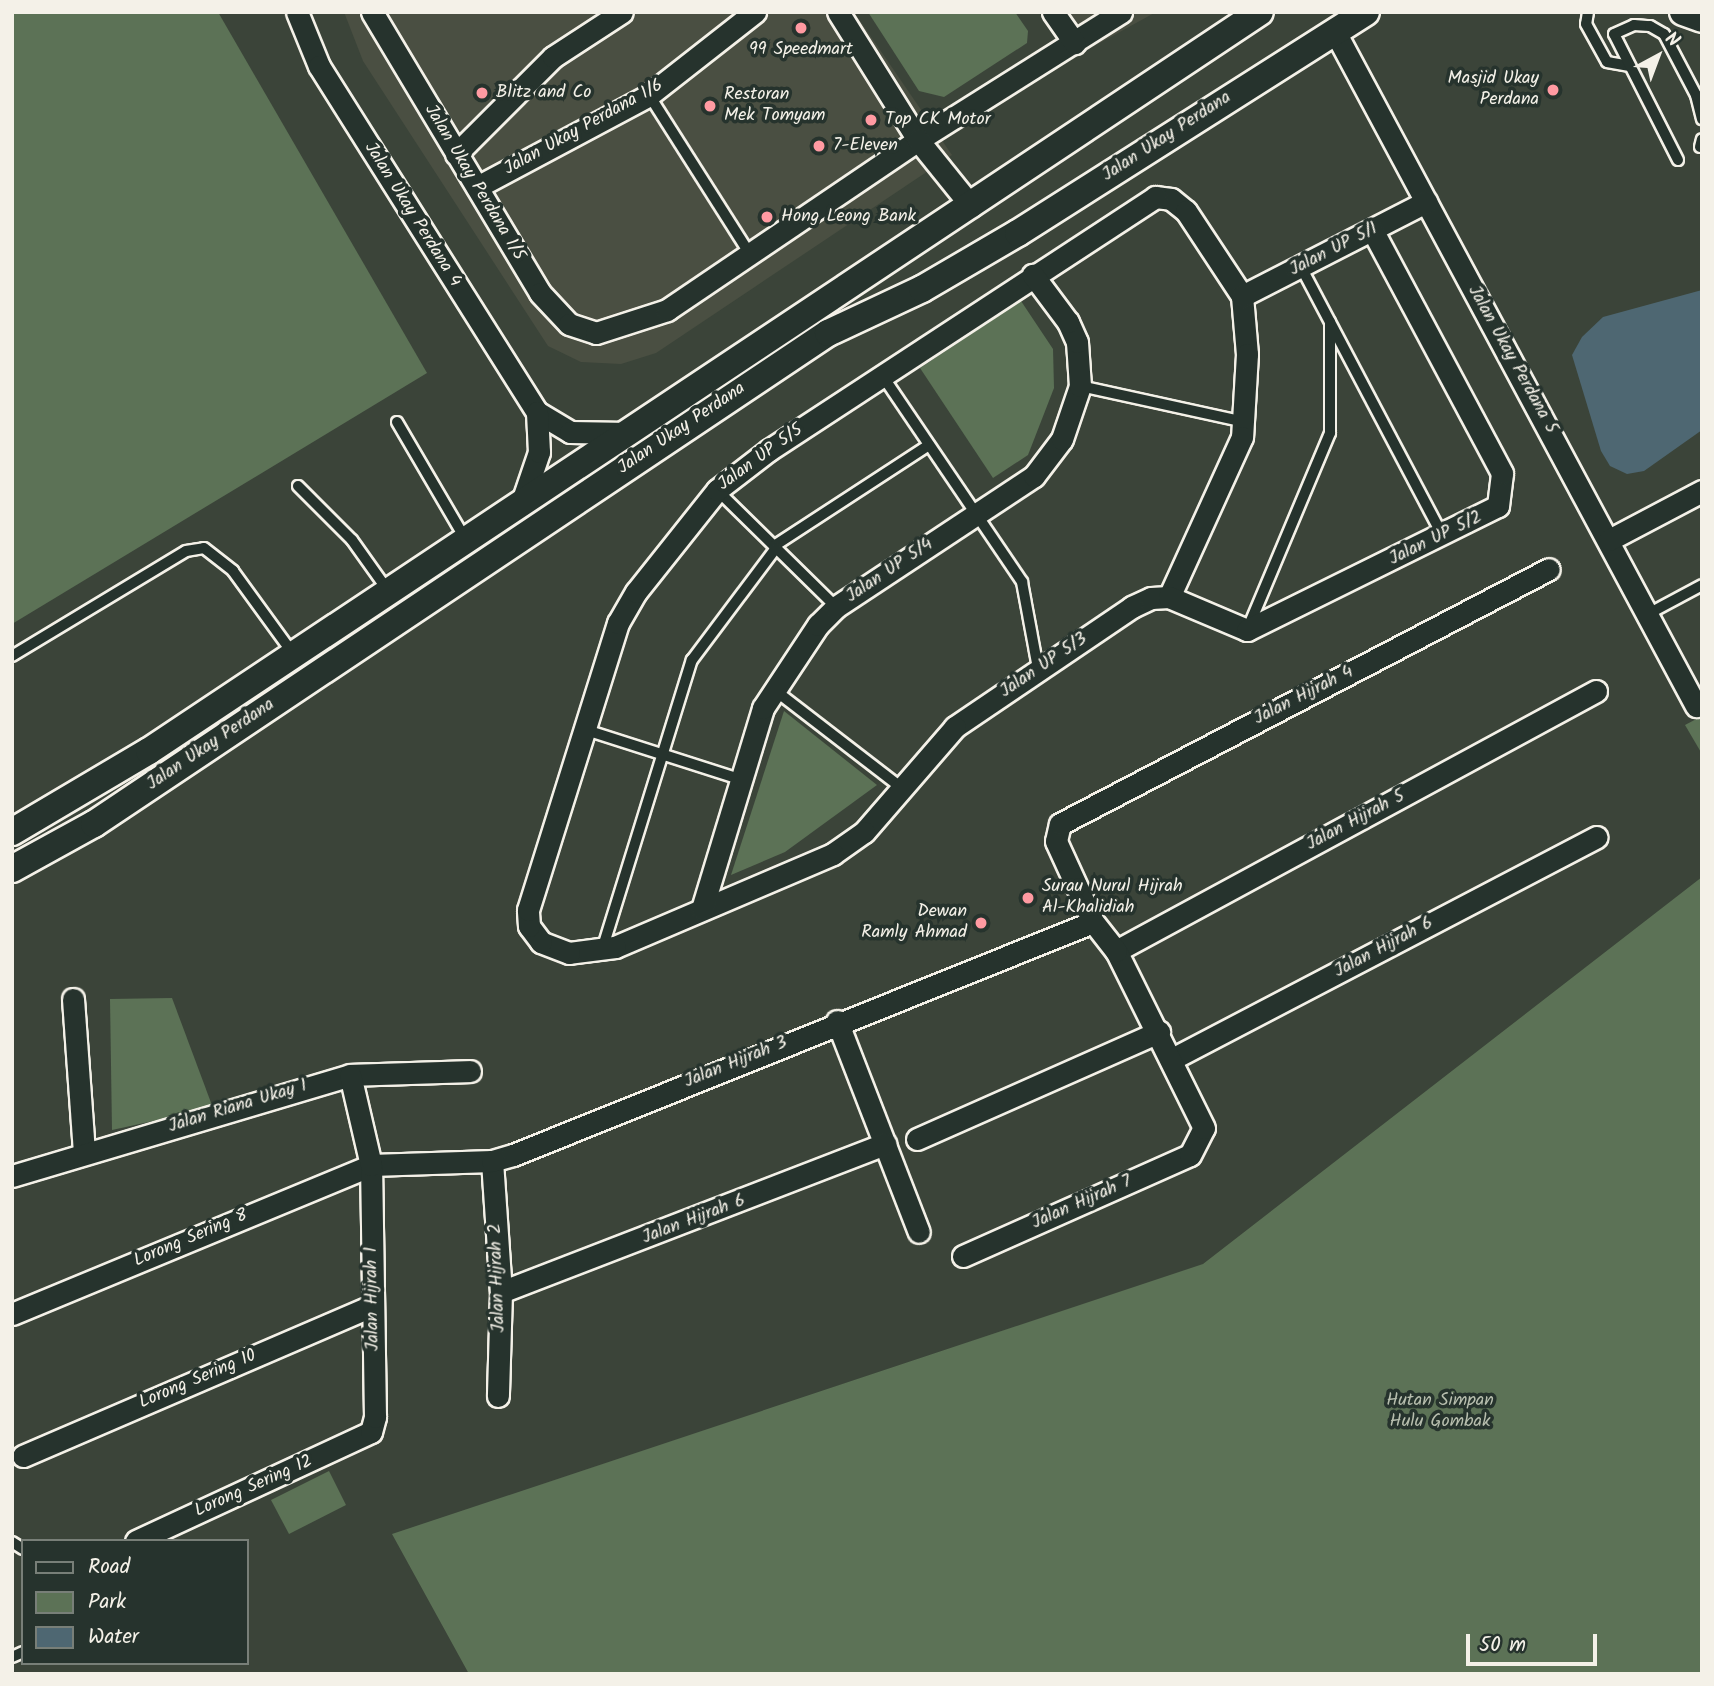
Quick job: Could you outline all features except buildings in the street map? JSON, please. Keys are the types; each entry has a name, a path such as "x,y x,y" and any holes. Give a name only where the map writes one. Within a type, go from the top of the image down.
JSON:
{"street":[{"name":"Jalan Ukay Perdana 4","path":"297,12 319,66 537,412 570,432 628,433"},
{"name":"Jalan Ukay Perdana 1/5","path":"372,12 540,293 569,324 596,332 667,310 750,254"},
{"path":"456,154 553,57 622,12"},
{"name":"Jalan Ukay Perdana 1/6","path":"477,187 649,95 755,12"},
{"path":"838,12 918,140 971,206"},
{"path":"1053,12 1075,43"},
{"path":"750,254 918,140 1121,12"},
{"name":"Jalan Ukay Perdana","path":"12,832 149,751 1260,12"},
{"name":"Jalan Ukay Perdana","path":"12,869 94,824 828,333 922,289 1018,233 1366,12"},
{"path":"1683,12 1702,19"},
{"name":"Jalan Ukay Perdana 5","path":"1334,30 1648,614 1695,693"},
{"name":"Jalan UP 5/5","path":"541,942 529,926 528,910 583,729 625,607 717,490 882,375 1155,197 1171,199 1186,211 1242,296"},
{"name":"Jalan UP 5/1","path":"1242,296 1426,202"},
{"name":"Jalan UP 5/2","path":"1247,630 1443,536 1498,506 1502,473 1373,230"},
{"name":"Jalan UP 5/4","path":"702,909 740,779 772,688 836,607 1047,463 1062,439 1080,386 1077,342 1068,322 1033,275"},
{"path":"1242,296 1245,422 1237,450 1170,597 1247,630"},
{"name":"Jalan Ukay Perdana 4","path":"521,505 539,452 537,412"},
{"path":"1609,540 1702,491"},
{"name":"Jalan Hijrah 4","path":"1093,922 1056,841 1060,824 1549,569"},
{"name":"Jalan UP 5/3","path":"541,942 569,953 602,950 833,854 864,832 955,727 1038,668 1132,607 1151,598 1170,597"},
{"name":"Jalan Hijrah 5","path":"1115,951 1596,691"},
{"name":"Jalan Hijrah 6","path":"1172,1059 1596,836"},
{"path":"1093,922 1115,951 1172,1059"},
{"name":"Jalan Hijrah 3","path":"371,1165 492,1161 837,1021 1093,922"},
{"path":"73,999 84,1153"},
{"path":"837,1021 919,1232"},
{"path":"917,1139 1159,1032"},
{"name":"Jalan Hijrah 7","path":"963,1256 1190,1155 1198,1145 1204,1128 1172,1059"},
{"name":"Jalan Riana Ukay 1","path":"12,1176 350,1075 470,1072"},
{"name":"Jalan Hijrah 1","path":"350,1075 371,1165 375,1417 371,1432"},
{"name":"Jalan Hijrah 6","path":"501,1292 885,1144"},
{"name":"Jalan Hijrah 2","path":"492,1161 501,1292 498,1396"},
{"name":"Lorong Sering 8","path":"12,1314 371,1165"},
{"name":"Lorong Sering 10","path":"23,1455 373,1305"},
{"name":"Lorong Sering 12","path":"153,1536 371,1432"}],"lane":[{"path":"1588,12 1586,24 1607,62 1630,65"},
{"path":"1678,160 1614,34 1634,25 1650,26 1664,34 1696,95 1702,119"},
{"path":"649,95 750,254"},
{"path":"1301,267 1443,536"},
{"path":"1247,630 1330,433 1330,322"},
{"path":"882,375 976,513 1027,594 1038,668"},
{"path":"1080,386 1245,422"},
{"path":"397,422 466,540"},
{"path":"602,950 692,660 775,547 929,445"},
{"path":"298,486 352,540 389,592"},
{"path":"717,490 836,607"},
{"path":"12,656 186,551 204,548 233,571 294,655"},
{"path":"1648,614 1702,585"},
{"path":"772,688 903,789"},
{"path":"583,729 740,779"}],"shaded area":[{"path":"344,12 854,12 952,155 656,353 621,364 581,362 548,346 363,61"},
{"path":"1060,12 1156,12 1087,50"}],"green space":[{"path":"12,12 218,12 427,373 12,624"},
{"path":"868,12 1015,12 1028,31 1027,43 944,97 919,91"},
{"path":"1021,301 1053,349 1054,388 1028,455 993,478 920,368"},
{"path":"784,711 877,785 785,852 731,875"},
{"path":"1702,716 1702,754 1685,725"},
{"name":"Hutan Simpan Hulu Gombak","path":"1702,877 1702,1674 469,1674 392,1534 1203,1264"},
{"path":"172,998 213,1108 112,1130 110,999"},
{"path":"329,1471 346,1505 289,1534 271,1500"}],"water":[{"path":"1702,290 1702,430 1644,471 1627,474 1610,466 1601,451 1572,355 1582,337 1603,317"}],"place":[{"name":"99 Speedmart","path":"801,28"},
{"name":"Masjid Ukay Perdana","path":"1553,90"},
{"name":"Blitz and Co","path":"482,93"},
{"name":"Restoran Mek Tomyam","path":"710,106"},
{"name":"Top CK Motor","path":"871,120"},
{"name":"7-Eleven","path":"819,146"},
{"name":"Hong Leong Bank","path":"767,217"},
{"name":"Surau Nurul Hijrah Al-Khalidiah","path":"1028,898"},
{"name":"Dewan Ramly Ahmad","path":"981,923"}]}
